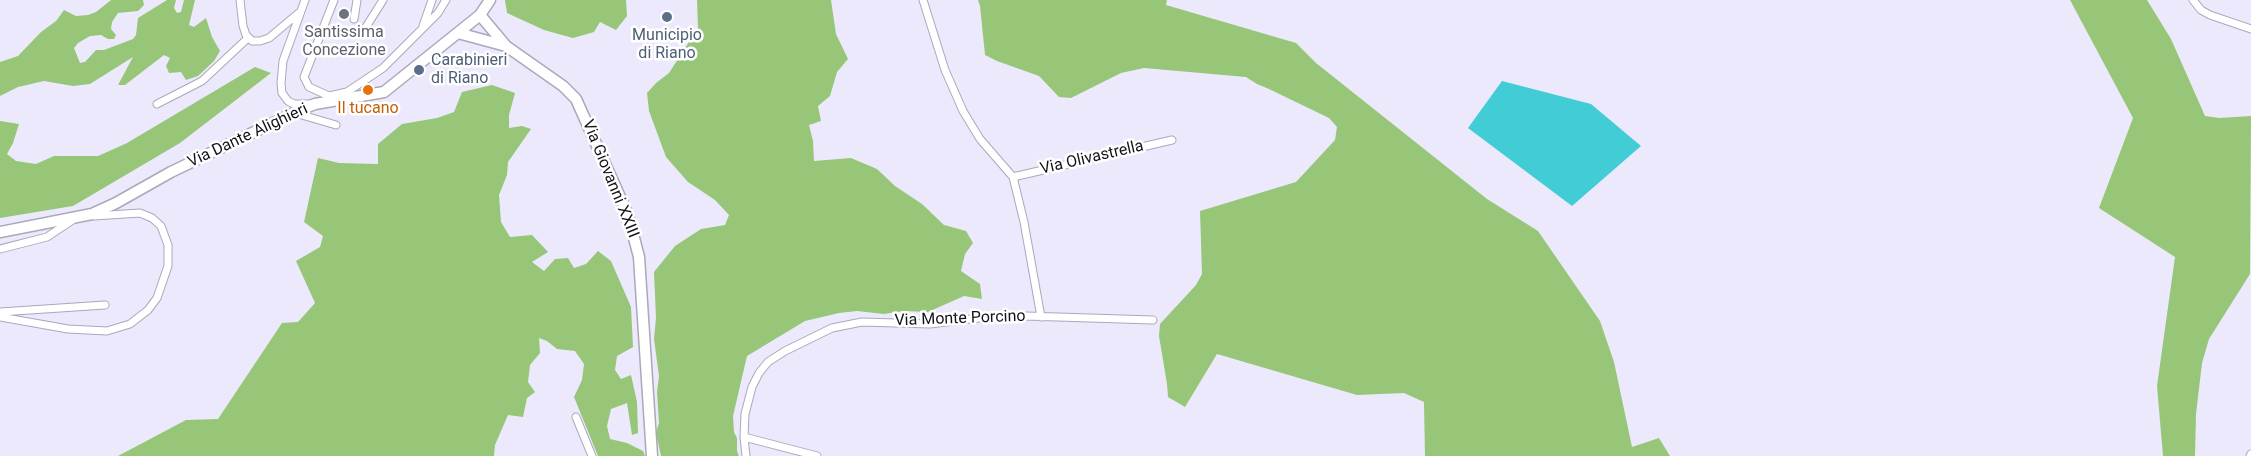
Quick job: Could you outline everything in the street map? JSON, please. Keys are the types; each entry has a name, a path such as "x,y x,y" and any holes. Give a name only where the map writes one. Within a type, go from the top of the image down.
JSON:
{"main road":[{"name":"Via Dante Alighieri","path":"0,232 76,218 104,209 171,172 293,113 340,97 386,91 480,15 490,0"},
{"name":"Via Giovanni XXIII","path":"480,15 506,45 563,86 576,99 628,215 639,257 652,456"},
{"name":"Via Giovanni XXIII","path":"458,33 506,45"}],"street":[{"path":"240,0 243,26 248,38"},
{"path":"305,0 284,61 281,86 283,95 290,102 315,104"},
{"path":"334,0 305,71 304,79 307,86 315,91 340,97 383,68 440,11 446,0"},
{"path":"357,0 354,15 361,0"},
{"path":"366,27 383,0"},
{"path":"422,28 432,0"},
{"path":"923,0 945,70 964,114 980,139 1013,177 1024,222 1041,317"},
{"path":"2193,0 2201,10 2210,15 2251,29"},
{"path":"248,38 260,41 270,38 302,11"},
{"path":"157,104 202,81 248,38"},
{"path":"293,113 336,125"},
{"name":"Via Olivastrella","path":"1013,177 1172,140"},
{"path":"0,249 47,237 76,218 136,213 148,216 159,224 168,245 166,277 151,307 133,322 107,331 68,329 0,315"},
{"path":"0,315 105,305"},
{"name":"Via Monte Porcino","path":"746,456 744,437 747,406 753,385 762,368 785,351 824,332 868,321 927,324 979,318 1041,317 1153,320"},
{"path":"576,417 592,456"},
{"path":"744,437 817,456"}],"green space":[{"path":"111,0 143,0 144,5 138,11 118,13 112,22 111,29 116,35 114,39 101,35 90,36 78,43 74,48 80,63 85,62 96,50 104,50 133,39 136,35 138,18 167,0 176,0 174,8 177,13 181,12 184,0 195,0 189,25 194,27 206,18 212,37 220,51 214,61 198,76 186,80 181,72 169,73 166,66 170,58 164,55 125,85 118,85 133,57 90,84 73,86 44,81 18,87 0,96 0,62 18,56 41,32 56,21 64,10 76,16 88,15 96,12"},
{"path":"505,0 626,0 627,16 616,30 600,22 594,32 573,38 544,30 507,13"},
{"path":"697,0 831,0 836,34 848,59 837,72 830,96 818,106 821,121 809,125 814,161 851,158 877,169 895,186 922,204 944,225 966,231 973,243 965,254 961,271 980,284 982,299 964,296 928,312 904,311 884,314 857,311 805,321 747,356 733,416 739,456 661,456 656,433 659,423 657,392 659,376 654,339 656,318 654,272 675,246 701,229 725,225 729,215 715,200 688,182 666,157 649,111 647,93 669,73 698,28"},
{"path":"978,0 1167,0 1166,5 1296,43 1316,63 1487,199 1538,231 1600,321 1614,362 1632,447 1659,438 1670,456 1425,456 1424,402 1404,393 1357,395 1217,354 1185,407 1168,397 1159,336 1160,324 1196,285 1202,274 1200,211 1296,182 1335,140 1337,127 1329,118 1246,77 1144,68 1121,73 1071,98 1059,97 1039,76 985,55"},
{"path":"2070,0 2147,0 2171,39 2205,116 2219,118 2251,116 2250,274 2209,339 2202,363 2196,414 2195,456 2163,456 2157,386 2175,257 2099,208 2133,118"},
{"path":"255,67 271,73 180,143 73,206 0,218 0,121 19,124 7,154 16,161 36,164 54,156 98,156 127,143"},
{"path":"492,85 515,93 509,115 509,128 522,126 531,129 508,162 507,175 499,195 501,222 510,237 532,235 548,252 532,262 544,271 555,259 568,258 574,268 586,264 598,251 611,261 631,307 633,347 617,356 615,370 621,379 631,375 637,402 638,433 632,435 627,403 611,409 607,426 610,439 627,443 643,451 645,456 598,456 574,397 582,380 584,364 575,351 557,349 539,338 540,353 530,365 528,382 535,392 527,398 523,417 508,415 495,445 494,456 118,456 186,420 218,419 282,323 298,322 315,303 296,261 320,247 323,236 304,222 318,158 339,163 378,164 378,144 402,124 437,118 454,112 462,92"}],"water":[{"path":"1502,81 1591,104 1641,146 1572,206 1468,128"}],"place":[{"name":"Santissima Concezione","path":"344,14"},
{"name":"Municipio di Riano","path":"667,17"},
{"name":"Carabinieri di Riano","path":"419,70"},
{"name":"Il tucano","path":"368,90"}]}
